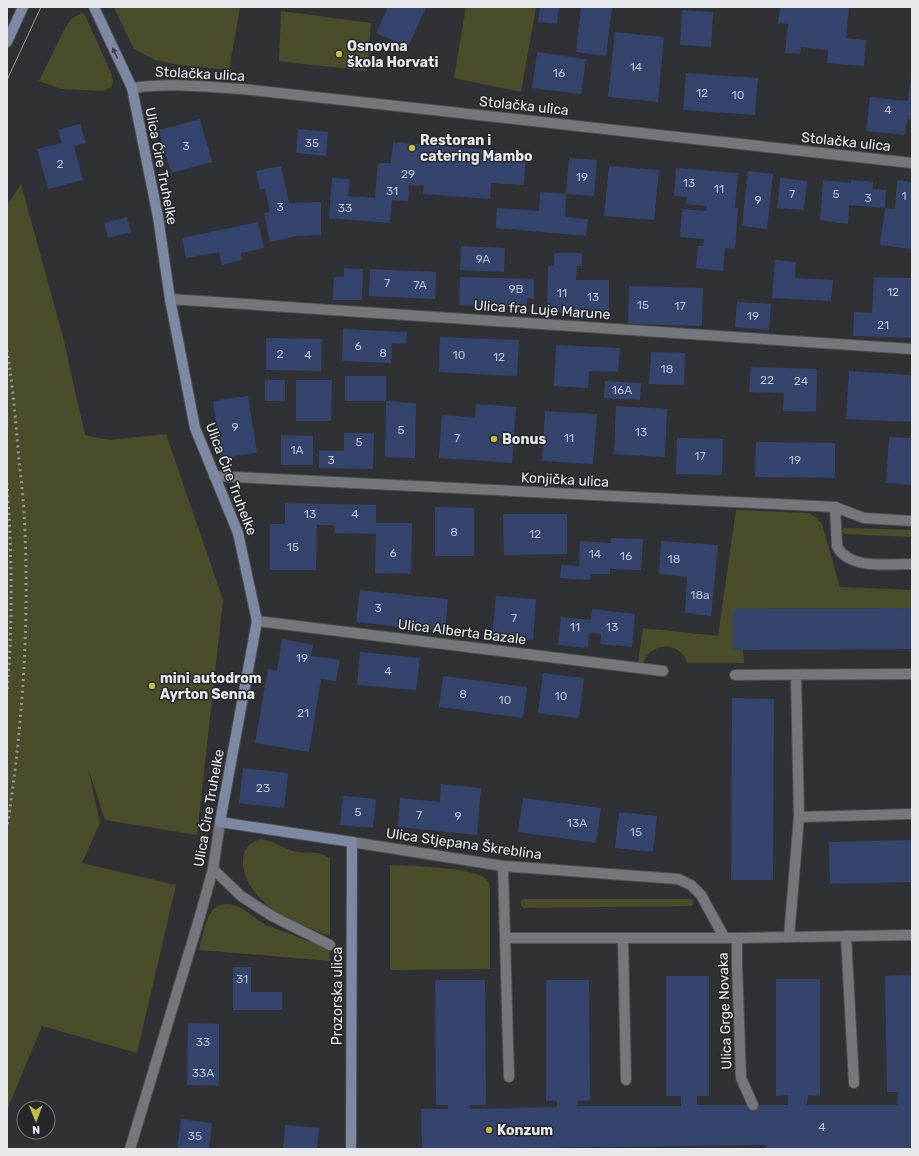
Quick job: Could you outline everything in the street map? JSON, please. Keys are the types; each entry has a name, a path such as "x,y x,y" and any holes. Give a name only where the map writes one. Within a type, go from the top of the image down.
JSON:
{"street":[{"path":"7,42 23,7"},
{"name":"Ulica Ćire Truhelke","path":"94,7 132,88 158,217 170,299 195,428 238,533 257,621 220,822 213,869 163,1043 130,1149"},
{"name":"Stolačka ulica","path":"132,88 165,84 243,89 912,163"},
{"name":"Ulica fra Luje Marune","path":"170,299 912,349"},
{"name":"Konjička ulica","path":"214,476 835,507 864,518 912,521"},
{"path":"835,507 837,546 839,551 845,556 863,563 912,564"},
{"name":"Ulica Alberta Bazale","path":"257,621 663,671"},
{"path":"736,675 912,674"},
{"path":"789,937 799,816 796,675"},
{"path":"799,816 912,814"},
{"name":"Ulica Stjepana Škreblina","path":"220,822 503,866 678,879 692,885 701,895 724,937"},
{"name":"Prozorska ulica","path":"351,1149 352,842"},
{"path":"503,866 509,1077"},
{"path":"213,869 242,896 272,916 330,945"},
{"name":"Ulica Grge Novaka","path":"505,938 737,938 912,935"},
{"path":"846,936 854,1083"},
{"path":"623,938 626,1080"},
{"name":"Ulica Grge Novaka","path":"737,938 741,1078 753,1105"}],"green space":[{"path":"115,7 240,7 229,70 180,65 155,60 134,49 115,10"},
{"path":"466,7 536,7 521,92 454,78"},
{"path":"281,11 371,23 367,71 279,61"},
{"path":"82,13 85,15 112,75 113,82 111,87 103,91 61,89 39,81 64,30 71,19"},
{"path":"21,184 63,337 85,435 109,440 166,434 223,600 197,835 105,820 88,768 100,823 82,863 176,885 137,1053 42,1026 7,1110 7,205"},
{"path":"736,510 809,513 817,518 822,524 840,587 912,590 912,608 733,609 733,650 743,650 744,663 687,663 684,656 678,650 660,647 650,653 643,664 638,663 643,628 718,636"},
{"path":"844,528 912,530 912,537 845,534 842,532"},
{"path":"260,839 270,841 293,851 323,854 330,859 330,936 275,911 255,893 247,880 243,866 243,859 248,846"},
{"path":"390,865 456,870 479,875 486,879 489,883 490,890 490,969 390,970"},
{"path":"523,899 691,899 693,900 693,905 523,908 521,901"},
{"path":"226,904 237,906 266,925 329,949 330,961 199,950 206,924 212,911 220,905"}],"building":[{"path":"388,7 426,7 408,47 376,33"},
{"path":"540,7 559,7 557,24 538,22"},
{"path":"581,7 612,7 606,56 576,52"},
{"path":"780,7 849,7 846,38 866,40 864,66 827,63 828,50 801,47 800,54 785,53 788,24 778,23"},
{"path":"682,10 713,12 711,47 680,45"},
{"path":"615,32 664,37 658,102 608,97"},
{"path":"537,52 586,59 581,94 532,88"},
{"path":"686,73 758,78 755,115 683,110"},
{"path":"911,77 912,120 907,119 905,135 866,131 870,97 908,101"},
{"path":"200,119 212,162 171,173 159,130"},
{"path":"80,124 86,143 74,146 83,180 48,189 37,149 62,143 58,130"},
{"path":"298,129 328,132 326,156 296,153"},
{"path":"393,142 526,153 524,185 491,183 490,199 423,194 424,186 409,185 408,201 392,200 390,223 329,218 332,178 350,179 348,196 375,198 378,163 391,163"},
{"path":"569,158 597,160 594,196 566,194"},
{"path":"281,166 289,203 321,202 321,235 297,236 270,242 264,213 270,212 265,188 260,190 256,171"},
{"path":"609,166 659,170 654,220 604,216"},
{"path":"676,168 738,173 735,208 738,208 735,249 725,248 723,271 696,268 698,246 703,246 704,239 680,237 682,209 706,211 707,206 686,204 687,197 674,196"},
{"path":"748,171 773,174 767,229 742,226"},
{"path":"780,178 807,181 804,210 777,208"},
{"path":"823,180 851,183 851,180 873,182 873,189 886,190 885,208 849,205 848,224 820,220"},
{"path":"897,180 912,182 912,249 880,245 885,208 895,209"},
{"path":"540,192 566,194 565,217 588,219 586,236 496,228 497,208 539,211"},
{"path":"127,217 131,232 108,238 104,223"},
{"path":"258,222 264,248 241,253 242,260 222,265 219,252 186,258 182,238"},
{"path":"461,246 505,248 504,272 460,270"},
{"path":"554,253 582,253 582,266 577,266 576,280 609,280 609,313 556,312 557,306 547,306 548,266 554,266"},
{"path":"775,260 796,262 795,278 833,280 831,301 772,298"},
{"path":"344,268 363,269 362,300 333,300 334,277 344,277"},
{"path":"370,269 436,272 435,299 369,296"},
{"path":"460,277 534,279 534,299 527,298 527,307 459,305"},
{"path":"874,277 912,278 912,338 853,336 854,312 872,313"},
{"path":"629,286 703,288 702,326 628,324"},
{"path":"737,302 771,304 769,330 735,327"},
{"path":"343,329 407,332 406,344 392,343 391,363 342,361"},
{"path":"440,337 519,340 517,376 439,372"},
{"path":"266,338 322,339 321,371 266,370"},
{"path":"556,345 620,348 618,372 589,371 588,388 554,386"},
{"path":"651,352 685,353 684,385 649,384"},
{"path":"751,367 817,369 816,412 783,411 784,393 749,392"},
{"path":"849,371 912,375 912,422 846,419"},
{"path":"345,376 386,376 386,401 345,401"},
{"path":"265,380 285,380 285,401 265,401"},
{"path":"296,380 332,380 331,421 296,421"},
{"path":"605,381 641,383 640,400 604,398"},
{"path":"248,396 257,453 221,458 213,401"},
{"path":"386,401 416,403 415,458 385,457"},
{"name":"Bonus","path":"476,404 516,407 512,463 439,458 442,415 475,418"},
{"path":"616,406 667,409 665,457 614,454"},
{"path":"545,411 597,414 593,464 542,461"},
{"path":"344,433 374,433 373,469 319,468 319,450 344,451"},
{"path":"281,435 313,436 313,465 281,465"},
{"path":"889,437 912,438 912,485 886,483"},
{"path":"677,438 723,439 722,475 676,474"},
{"path":"756,442 835,443 835,478 755,477"},
{"path":"285,503 376,505 376,523 412,523 411,574 375,573 376,534 335,533 334,525 317,525 316,570 270,570 270,524 285,524"},
{"path":"435,507 474,508 474,556 435,556"},
{"path":"503,514 567,514 567,554 504,555"},
{"path":"612,538 643,539 641,570 610,569 610,574 590,574 590,580 560,578 561,565 579,566 580,541 611,543"},
{"path":"661,541 718,545 711,616 685,613 687,577 659,574"},
{"path":"360,590 448,599 445,632 356,622"},
{"path":"496,596 536,599 533,640 492,637"},
{"path":"912,608 912,649 733,650 733,609"},
{"path":"592,609 635,614 632,647 600,644 601,634 589,633 588,648 558,645 561,617 591,620"},
{"path":"282,639 313,645 311,656 340,660 336,681 321,679 309,752 255,743 268,669 277,671"},
{"path":"360,652 420,658 416,690 357,685"},
{"path":"543,673 584,678 579,718 538,713"},
{"path":"443,676 527,687 523,718 439,707"},
{"path":"732,698 774,699 773,880 731,880"},
{"path":"243,768 288,773 284,808 239,803"},
{"path":"441,784 481,788 477,835 398,827 400,798 440,802"},
{"path":"343,796 376,799 373,828 340,825"},
{"path":"523,798 601,808 596,843 518,832"},
{"path":"619,812 657,816 653,852 615,848"},
{"path":"912,840 912,882 830,884 829,842"},
{"path":"233,967 251,967 251,992 282,992 282,1010 233,1010"},
{"path":"912,975 912,1149 766,1149 766,1145 422,1149 421,1109 448,1109 448,1105 436,1105 435,980 485,980 486,1105 470,1105 470,1109 557,1107 557,1101 546,1101 546,980 589,980 590,1100 578,1101 578,1106 681,1106 681,1096 666,1096 666,976 709,976 709,1096 697,1096 697,1105 788,1105 788,1095 776,1096 776,979 820,979 820,1096 808,1095 807,1105 897,1105 898,1092 887,1092 885,976"},
{"path":"188,1023 219,1024 219,1086 187,1085"},
{"path":"181,1119 212,1123 209,1149 177,1149"},
{"path":"285,1125 319,1128 317,1149 283,1149"}],"tram line":[{"path":"7,80 41,7"}],"railway":[{"path":"7,350 13,392 23,499 26,551 24,671 13,789 7,828"},
{"path":"7,483 11,588 7,692"}],"place":[{"name":"Osnovna škola Horvati","path":"339,54"},
{"name":"Restoran i catering Mambo","path":"412,148"},
{"name":"Bonus","path":"494,439"},
{"name":"mini autodrom Ayrton Senna","path":"152,686"},
{"name":"Konzum","path":"489,1130"}]}
